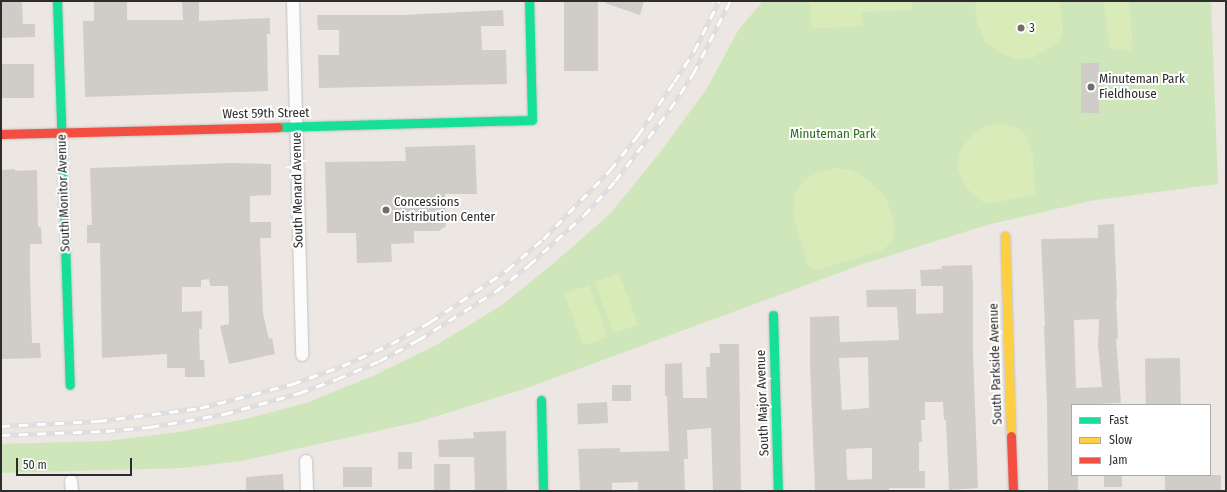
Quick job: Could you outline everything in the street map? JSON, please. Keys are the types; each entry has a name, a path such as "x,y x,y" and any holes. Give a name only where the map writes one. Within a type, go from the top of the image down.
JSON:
{"street":[{"name":"South Monitor Avenue","path":"57,1 70,385"},
{"name":"South Menard Avenue","path":"293,1 302,355"},
{"name":"West 59th Street","path":"1,134 532,120 528,1"},
{"name":"South Parkside Avenue","path":"1005,236 1013,491"},
{"name":"South Major Avenue","path":"773,315 778,491"},
{"path":"540,400 543,491"},
{"path":"306,461 307,491"}],"green space":[{"name":"Minuteman Park","path":"763,1 1211,1 1218,184 1090,201 987,225 863,264 527,388 418,422 241,461 183,468 1,473 1,444 107,441 180,432 245,419 306,403 375,375 438,344 502,305 555,262 610,214 658,155 706,90 739,29"},
{"path":"810,1 912,1 912,10 862,12 863,26 812,29"},
{"name":"3","path":"976,1 1060,1 1063,31 1059,41 1033,58 1016,59 999,53 985,41 978,25 975,8"},
{"path":"1103,1 1129,1 1133,51 1110,48"},
{"path":"1001,124 1016,127 1027,136 1033,156 1035,194 993,203 983,202 973,195 963,183 957,166 961,150 971,136 985,126"},
{"path":"837,168 853,171 878,189 887,201 892,214 895,229 892,241 883,250 817,270 807,264 793,212 794,201 797,189 806,179 819,172"},
{"path":"619,273 638,325 613,334 595,282"},
{"path":"589,285 608,337 583,346 565,294"}],"building":[{"path":"1,1 22,1 23,24 35,24 35,37 1,38"},
{"path":"94,1 127,1 127,20 183,20 182,1 199,1 199,21 270,18 270,34 267,34 268,91 85,97 83,21 94,21"},
{"path":"564,1 598,1 598,71 564,71"},
{"path":"605,1 644,1 640,15 605,3"},
{"path":"503,10 504,26 481,26 482,50 506,50 507,84 319,88 318,55 339,55 339,30 318,30 317,15 402,15"},
{"name":"Minuteman Park Fieldhouse","path":"1081,63 1099,63 1099,113 1081,113"},
{"path":"1,64 34,64 34,98 1,98"},
{"name":"Concessions Distribution Center","path":"475,145 477,194 445,194 446,226 439,231 414,231 414,243 391,244 392,262 357,263 356,233 327,233 325,162 406,161 405,147"},
{"path":"232,163 271,164 271,195 250,196 250,222 271,222 271,238 260,238 263,313 269,339 272,338 275,354 229,364 220,326 229,324 228,286 210,286 209,279 201,280 201,287 182,287 182,312 202,311 202,329 199,329 200,360 204,360 205,377 185,377 185,368 167,368 167,354 102,358 100,243 87,243 87,225 92,225 90,168"},
{"path":"15,169 15,171 37,170 38,227 41,227 42,244 30,244 30,276 32,343 40,343 41,358 1,359 1,170"},
{"path":"1114,224 1118,339 1116,339 1121,403 1071,404 1071,476 1078,476 1078,490 1048,490 1045,326 1041,239 1098,238 1098,225","holes":["1099,319 1098,345 1102,387 1076,388 1074,320"]},
{"path":"972,265 973,353 978,488 949,490 946,421 944,419 943,402 925,402 925,420 921,420 922,442 919,442 919,471 925,471 925,488 889,488 889,491 815,491 810,363 810,317 839,316 840,342 899,340 897,307 867,307 866,290 916,289 916,314 943,313 943,286 921,286 920,270 942,269 942,266","holes":["868,357 869,408 842,410 839,358","872,448 872,479 847,479 846,449"]},
{"path":"719,344 739,344 741,491 713,491 711,428 687,430 688,459 684,459 685,491 638,491 638,482 612,483 612,491 580,491 578,449 620,448 620,452 669,451 667,396 665,396 665,364 682,363 683,398 707,398 706,367 710,367 710,353 720,353"},
{"path":"1180,358 1181,404 1146,404 1145,359"},
{"path":"612,385 631,385 631,401 612,401"},
{"path":"607,402 608,423 578,425 577,404"},
{"path":"506,431 507,491 475,491 474,457 439,457 438,440 474,438 473,432"},
{"path":"398,452 412,452 412,469 398,469"},
{"path":"434,464 450,464 450,491 434,491"},
{"path":"343,467 372,467 372,487 343,487"},
{"path":"283,474 284,491 246,491 246,477"},
{"path":"1221,475 1221,491 1165,491 1165,476"},
{"path":"1104,476 1122,476 1122,487 1104,487"}],"railway":[{"path":"1,426 98,421 200,408 292,384 342,366 391,344 430,322 507,270 543,239 610,170 638,135 694,51 719,1"},
{"path":"1,435 106,431 150,427 224,414 299,393 337,379 379,361 418,340 496,291 529,265 584,215 615,181 670,109 693,74 730,1"}],"traffic: fast":[{"path":"57,1 70,385"},
{"path":"278,127 532,120 529,1"},
{"path":"773,315 778,491"},
{"path":"541,400 543,491"}],"traffic: slow":[{"path":"1005,236 1011,436"}],"traffic: jam":[{"path":"1,134 278,127"},
{"path":"1011,436 1013,491"}],"place":[{"name":"3","path":"1021,28"},
{"name":"Minuteman Park Fieldhouse","path":"1091,87"},
{"name":"Concessions Distribution Center","path":"386,210"}]}
